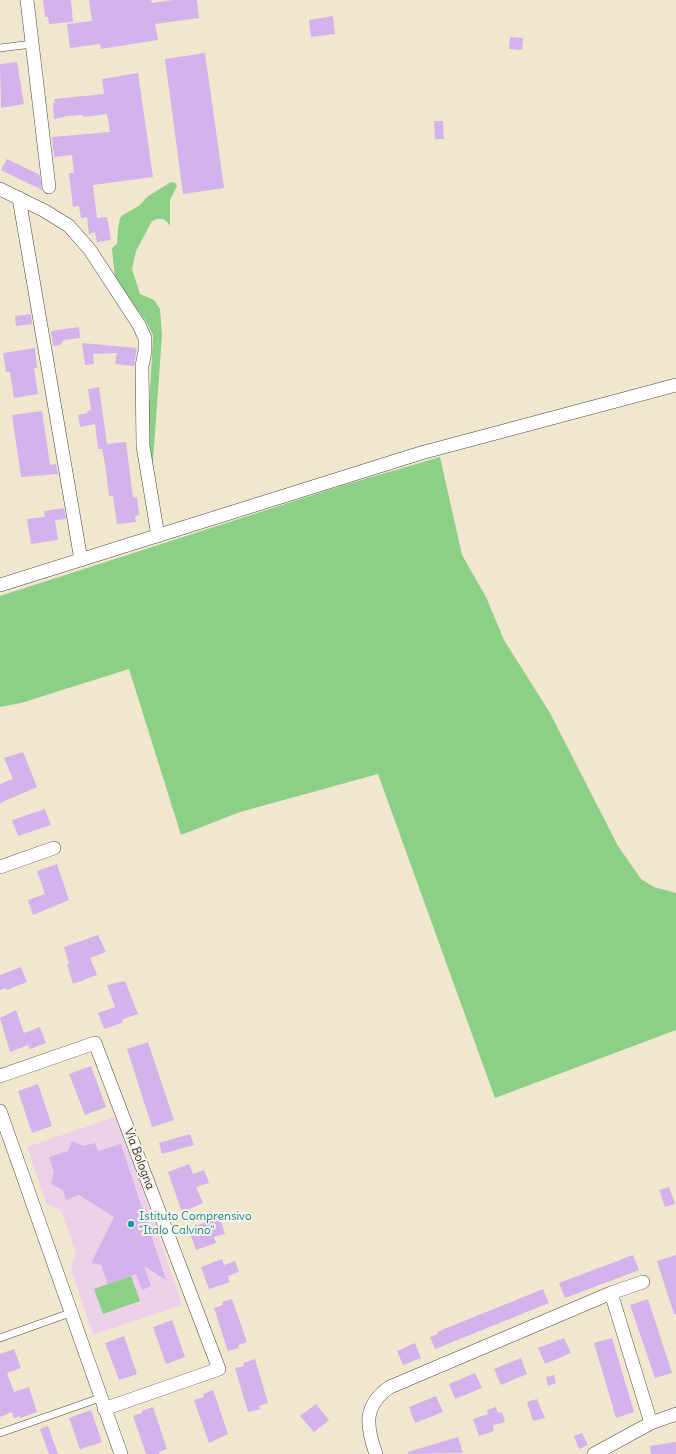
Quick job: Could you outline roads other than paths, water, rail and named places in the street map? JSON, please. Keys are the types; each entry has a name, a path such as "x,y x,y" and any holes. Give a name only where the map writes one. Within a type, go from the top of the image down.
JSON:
{"street":[{"path":"27,0 49,187"},
{"path":"0,189 45,210 69,226 90,250 139,325 145,338 145,351 142,366 143,446 158,536"},
{"path":"19,198 81,560"},
{"path":"0,585 421,453 676,385"},
{"path":"0,867 54,848"},
{"name":"Via Bologna","path":"0,1076 95,1043 219,1369 102,1404"},
{"path":"0,1111 102,1404 121,1454"},
{"path":"376,1454 368,1426 369,1414 373,1403 379,1394 390,1387 611,1293 643,1282"},
{"path":"611,1293 651,1423"},
{"path":"594,1454 651,1423 676,1414"}],"lane":[{"path":"0,48 32,44"},
{"path":"0,1338 70,1313"},
{"path":"0,1433 102,1404"}],"place":[{"name":"Istituto Comprensivo \"Italo Calvino\"","path":"131,1224"}]}
